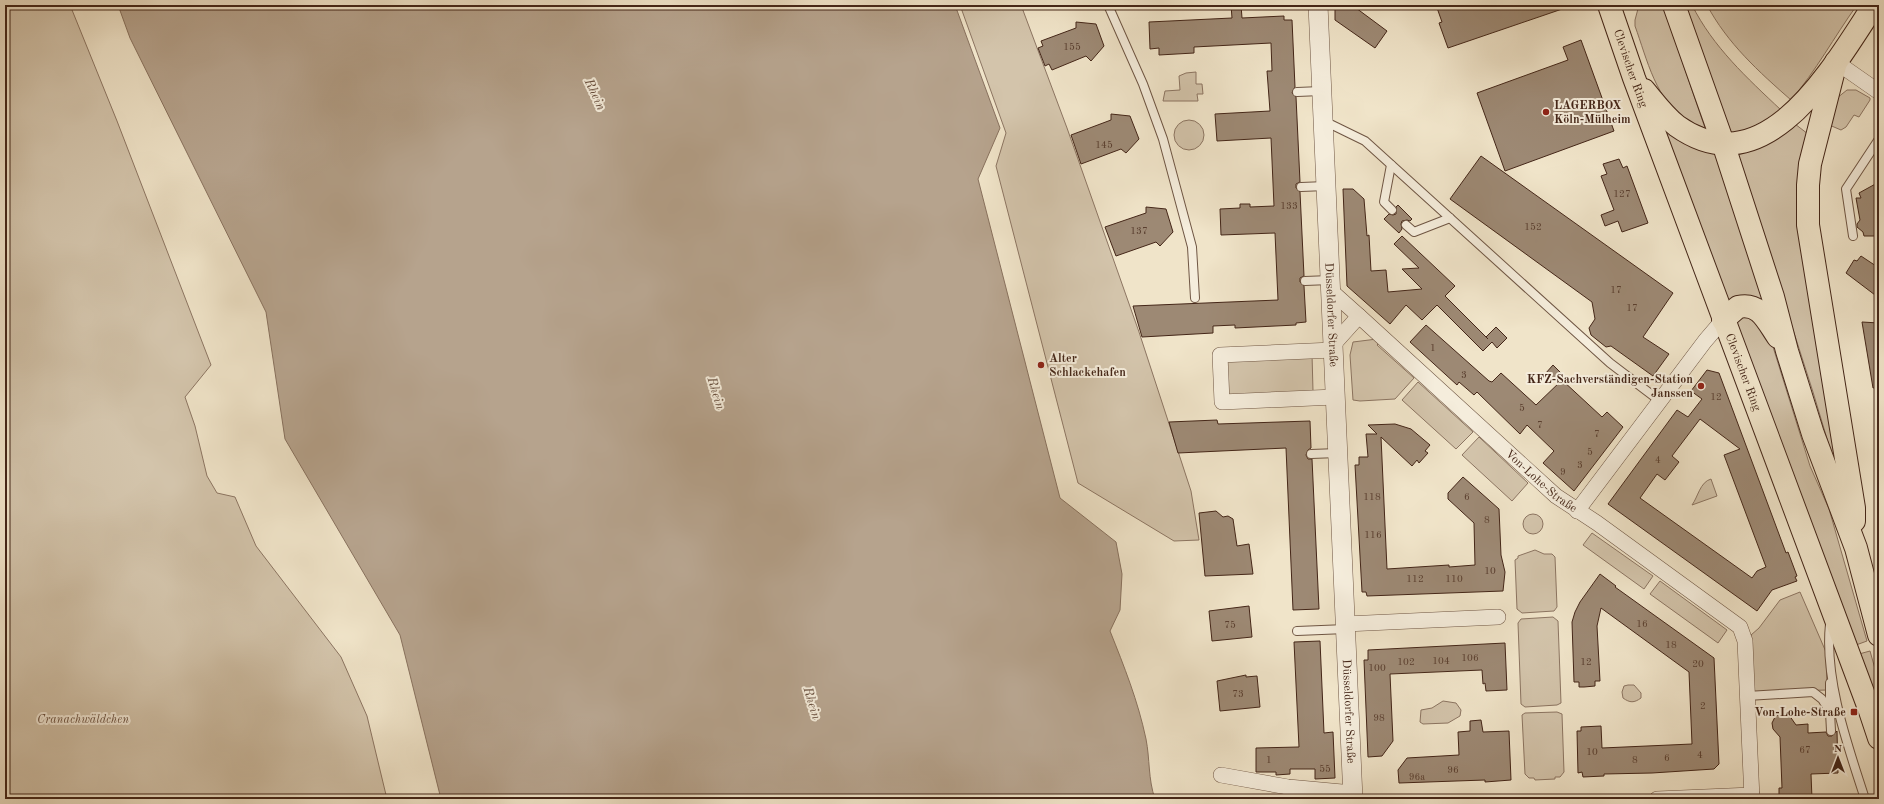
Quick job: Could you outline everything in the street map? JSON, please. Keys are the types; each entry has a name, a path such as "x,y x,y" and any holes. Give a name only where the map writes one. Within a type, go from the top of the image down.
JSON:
{"main road":[{"name":"Clevischer Ring","path":"1610,5 1634,78 1879,738"},
{"path":"1619,32 1625,5"},
{"path":"1674,5 1773,297 1787,351 1813,434 1856,548 1879,635"},
{"path":"1634,78 1676,125 1698,138 1722,143 1733,143 1756,138 1783,122 1794,113 1836,62 1874,5"},
{"path":"1836,62 1810,164 1808,185 1808,225 1854,508 1856,548"},
{"path":"1723,320 1738,306 1752,306 1763,314 1787,351"}],"street":[{"name":"Düsseldorfer Straße","path":"1318,5 1353,796"},
{"path":"1836,62 1879,92"},
{"name":"Von-Lohe-Straße","path":"1330,286 1359,316 1556,496 1598,524 1740,627 1745,641 1748,696"},
{"path":"1335,397 1222,402 1220,355 1333,347 1359,316"},
{"path":"1577,511 1705,341 1723,320"},
{"path":"1346,627 1498,617"},
{"path":"1657,799 1752,797 1748,696"},
{"path":"1221,775 1288,787 1353,796"}],"lane":[{"path":"1108,5 1143,84 1163,139 1192,247 1195,298"},
{"path":"1297,92 1322,91"},
{"path":"1323,121 1365,141 1610,363 1660,401"},
{"path":"1852,236 1846,189 1879,139"},
{"path":"1391,165 1384,202 1392,210"},
{"path":"1301,187 1326,186"},
{"path":"1406,225 1414,232 1450,218"},
{"path":"1305,281 1330,286"},
{"path":"1311,454 1338,453"},
{"path":"1831,731 1831,670 1829,637 1832,609"},
{"path":"1297,631 1346,627"},
{"path":"1831,670 1841,721 1865,799"},
{"path":"1748,696 1813,692 1822,699 1830,712"}],"green space":[{"name":"Cranachwäldchen","path":"5,5 70,5 117,121 211,365 185,397 195,426 207,476 217,493 235,497 256,546 341,657 367,716 387,799 5,799"},
{"path":"960,5 1021,5 1067,128 1139,332 1191,491 1199,540 1174,541 1078,483 996,166 1006,133"},
{"path":"1639,5 1663,5 1705,128 1690,122 1677,113 1660,91 1649,66 1635,26"},
{"path":"1684,5 1692,5 1700,20 1720,48 1743,74 1781,110 1756,125 1744,130 1729,133"},
{"path":"1707,5 1857,5 1809,77 1791,100 1744,56 1724,32"},
{"path":"1196,72 1196,84 1202,84 1203,94 1197,94 1198,101 1163,101 1165,91 1180,90 1179,76 1186,73"},
{"path":"1847,90 1856,90 1870,98 1870,100 1859,117 1854,115 1846,127 1841,130 1827,124 1837,98"},
{"path":"1189,120 1200,124 1204,135 1200,146 1189,150 1178,146 1174,135 1178,124"},
{"path":"1795,124 1808,134 1837,472 1736,152"},
{"path":"1665,128 1715,153 1763,301 1729,305 1667,140"},
{"path":"1743,312 1769,334 1810,466 1829,509 1867,641 1856,645 1734,320"},
{"path":"1377,339 1380,342 1377,345 1414,378 1395,399 1353,400 1350,355 1353,342"},
{"path":"1312,354 1313,391 1227,395 1226,358"},
{"path":"1418,382 1473,432 1456,449 1402,400"},
{"path":"1479,437 1528,483 1512,501 1462,455"},
{"path":"1711,479 1717,496 1692,505 1704,483"},
{"path":"1529,514 1537,514 1543,520 1543,528 1537,534 1529,534 1523,528 1523,520"},
{"path":"1592,533 1653,576 1644,589 1583,545"},
{"path":"1535,550 1544,554 1552,554 1555,557 1557,607 1554,611 1522,613 1517,609 1515,560 1518,556"},
{"path":"1660,581 1727,630 1718,643 1650,594"},
{"path":"1800,592 1826,652 1827,690 1754,692 1751,635 1759,628 1780,600"},
{"path":"1553,617 1558,621 1561,703 1557,705 1525,707 1521,704 1518,623 1521,619"},
{"path":"1870,651 1879,683 1879,711 1859,654"},
{"path":"1634,685 1641,693 1641,698 1632,702 1623,698 1622,692 1624,686"},
{"path":"1443,701 1456,703 1461,710 1460,716 1448,723 1423,724 1420,722 1421,710 1432,708"},
{"path":"1557,712 1562,714 1564,772 1560,777 1555,777 1555,779 1535,780 1534,778 1529,778 1525,774 1522,715 1525,713"}],"water":[{"name":"Rhein","path":"118,5 955,5 1000,128 978,179 1060,498 1116,542 1122,574 1120,610 1110,631 1130,684 1143,725 1151,784 1155,799 441,799 400,635 285,439 266,312 130,38"}],"building":[{"path":"1231,5 1241,5 1242,18 1284,16 1284,20 1292,20 1295,87 1292,93 1296,97 1300,182 1296,184 1296,188 1300,192 1304,276 1300,278 1300,282 1304,286 1306,322 1296,323 1296,325 1235,328 1235,325 1213,326 1213,333 1142,337 1133,306 1278,300 1275,233 1221,235 1220,209 1240,208 1240,204 1250,204 1250,207 1274,206 1271,138 1217,141 1215,114 1270,111 1267,71 1272,71 1271,43 1194,47 1194,53 1159,55 1159,48 1150,49 1149,22 1232,18"},
{"path":"1335,5 1356,5 1356,8 1387,31 1375,48 1335,20"},
{"path":"1436,5 1568,5 1568,7 1448,48 1439,23 1442,22"},
{"path":"1076,22 1096,24 1104,46 1091,61 1086,56 1052,70 1049,64 1045,66 1038,48 1043,46 1041,41 1076,28"},
{"name":"LAGERBOX Köln-Mülheim","path":"1581,40 1614,131 1505,171 1477,93 1568,60 1563,47"},
{"path":"1111,114 1130,116 1139,139 1126,153 1121,149 1081,164 1071,135 1111,120"},
{"path":"1481,156 1673,293 1643,337 1669,354 1653,376 1611,346 1606,347 1591,335 1589,328 1595,319 1592,302 1450,199"},
{"path":"1619,159 1623,168 1627,166 1648,223 1622,232 1618,221 1605,226 1601,215 1614,210 1601,176 1607,174 1603,164"},
{"path":"1879,182 1879,236 1864,236 1863,232 1857,227 1860,220 1856,198 1861,198 1859,193"},
{"path":"1343,189 1353,189 1364,199 1367,236 1369,235 1371,271 1386,270 1388,292 1422,289 1402,269 1419,268 1394,244 1402,236 1455,286 1445,296 1486,337 1496,327 1507,338 1497,348 1492,342 1483,351 1437,305 1422,320 1406,305 1390,324 1347,286"},
{"path":"1398,205 1412,219 1410,221 1402,221 1402,229 1399,233 1384,219 1389,214 1396,214 1396,207"},
{"path":"1146,207 1166,209 1173,232 1160,246 1156,242 1116,256 1105,227 1146,213"},
{"path":"1861,256 1879,268 1879,298 1846,273 1854,260 1857,261"},
{"path":"1862,322 1879,323 1879,387 1873,388"},
{"path":"1426,325 1489,381 1492,382 1501,373 1536,405 1562,380 1602,417 1607,412 1623,427 1574,491 1543,463 1554,451 1527,425 1520,434 1477,392 1474,395 1459,382 1457,385 1410,342"},
{"path":"1553,365 1562,374 1554,382 1545,374"},
{"path":"1707,370 1719,373 1786,553 1788,552 1797,576 1795,577 1797,581 1772,590 1757,611 1608,504 1677,410 1688,417 1702,399 1691,391","holes":["1700,419 1740,449 1724,455 1766,567 1757,571 1752,578 1640,498 1657,474 1665,480 1679,462 1672,456"]},
{"path":"1217,420 1218,424 1310,421 1311,448 1308,450 1306,455 1308,459 1312,459 1319,609 1293,610 1286,448 1178,453 1169,422"},
{"path":"1395,424 1411,429 1430,445 1425,451 1428,453 1419,463 1417,460 1412,466 1381,437 1387,569 1475,565 1474,523 1448,499 1448,493 1463,477 1499,509 1501,555 1505,572 1503,591 1367,596 1366,592 1362,592 1355,465 1359,465 1359,457 1368,457 1366,434 1377,434 1368,425"},
{"path":"1216,511 1223,517 1228,516 1233,519 1237,546 1249,544 1253,574 1205,576 1199,513"},
{"path":"1600,574 1616,586 1615,587 1714,658 1719,764 1714,769 1604,774 1604,776 1583,777 1582,772 1578,773 1577,731 1581,731 1581,727 1601,726 1602,748 1692,744 1689,672 1601,608 1597,626 1600,681 1595,681 1595,686 1584,687 1579,687 1579,682 1574,682 1572,622 1580,602"},
{"path":"1249,606 1252,637 1212,641 1209,611"},
{"path":"1320,641 1324,733 1333,732 1335,778 1315,779 1315,769 1290,769 1290,774 1276,775 1276,772 1256,772 1256,748 1299,747 1294,642"},
{"path":"1505,643 1507,690 1486,691 1485,683 1483,684 1482,670 1390,674 1393,741 1382,756 1368,757 1364,660 1368,660 1368,650"},
{"path":"1246,675 1246,677 1257,676 1260,707 1220,711 1217,681"},
{"path":"1780,714 1789,715 1796,725 1808,724 1808,733 1826,732 1828,736 1832,736 1837,731 1838,773 1811,774 1812,799 1779,799 1779,788 1782,788 1780,737 1773,729 1772,723 1775,717"},
{"path":"1481,720 1483,732 1509,731 1511,780 1485,782 1485,780 1399,783 1398,770 1407,758 1459,755 1458,732 1470,731 1470,721"}],"place":[{"name":"LAGERBOX Köln-Mülheim","path":"1546,112"},
{"name":"Alter Schlackehafen","path":"1041,365"},
{"name":"KFZ-Sachverständigen-Station Janssen","path":"1701,386"},
{"name":"Von-Lohe-Straße","path":"1854,712"}]}
